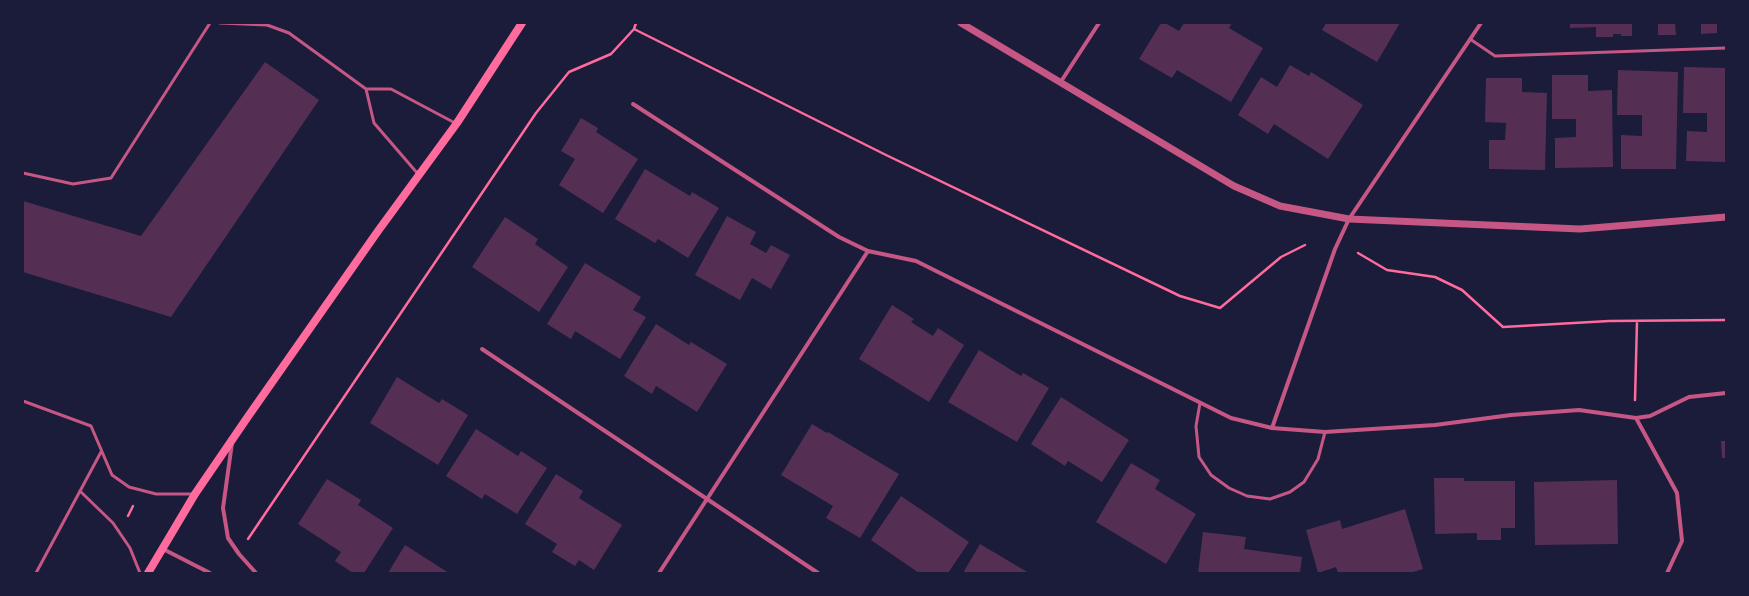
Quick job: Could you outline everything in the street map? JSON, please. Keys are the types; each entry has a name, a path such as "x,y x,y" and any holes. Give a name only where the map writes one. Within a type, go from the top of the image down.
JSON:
{"main road":[{"path":"148,573 195,494 233,438 418,174 457,123 522,23"}],"street":[{"path":"961,23 1059,83 1234,186 1280,206 1349,219 1580,228 1726,217"},
{"path":"1059,83 1099,23"},
{"path":"1272,428 1335,250 1349,219 1481,23"},
{"path":"633,104 839,237 868,251 916,261 1231,418 1272,428 1325,432 1436,425 1579,410 1636,418 1650,416 1689,397 1726,393"},
{"path":"659,573 868,251"},
{"path":"482,349 818,573"},
{"path":"1636,418 1677,493 1682,541 1667,573"},
{"path":"233,438 223,508 228,538 239,554 256,573"},
{"path":"163,548 210,573"}],"lane":[{"path":"23,174 73,184 111,178 210,23"},
{"path":"220,23 267,25 289,33 366,89 391,89 457,123"},
{"path":"1470,39 1495,56 1726,48"},
{"path":"366,89 374,123 418,174"},
{"path":"23,401 91,426 112,475 129,487 156,494 195,494"},
{"path":"1200,403 1196,426 1199,457 1211,475 1229,488 1247,496 1270,499 1290,492 1304,482 1318,459 1325,432"},
{"path":"36,573 81,492 101,452"},
{"path":"81,492 113,523 130,548 140,573"}],"path":[{"path":"239,554 259,521 536,113 569,72 610,54 634,29 636,23"},
{"path":"634,29 886,155 1180,296 1220,308 1282,257 1305,245"},
{"path":"1358,253 1387,270 1435,277 1462,290 1503,327 1637,321 1726,320"},
{"path":"1636,418 1637,321"},
{"path":"126,521 133,505"}],"building":[{"path":"1161,23 1165,23 1179,31 1184,23 1232,23 1229,28 1263,48 1231,102 1177,70 1172,78 1139,59"},
{"path":"1326,23 1400,23 1377,62 1322,30"},
{"path":"1570,23 1632,23 1632,36 1613,34 1613,37 1596,37 1596,27 1570,28"},
{"path":"1658,23 1675,23 1676,35 1658,35"},
{"path":"1701,23 1717,23 1717,33 1701,34"},
{"path":"265,62 319,100 171,317 23,272 23,201 141,236"},
{"path":"1290,65 1309,76 1311,72 1363,105 1328,159 1274,124 1268,134 1238,115 1261,77 1277,87"},
{"path":"1684,67 1726,68 1726,162 1686,161 1687,131 1707,132 1707,113 1683,113"},
{"path":"1618,70 1678,72 1676,169 1621,169 1621,135 1642,136 1642,115 1617,115"},
{"path":"1552,75 1588,75 1588,91 1612,90 1613,167 1555,168 1555,138 1576,137 1576,119 1552,119"},
{"path":"1486,78 1522,78 1522,92 1547,93 1545,170 1489,169 1489,140 1505,140 1506,123 1485,122"},
{"path":"581,118 598,128 596,132 638,159 603,213 559,185 575,159 561,151"},
{"path":"645,169 690,196 692,192 719,208 688,258 658,239 655,243 615,219"},
{"path":"727,216 756,232 750,244 766,253 771,245 790,255 771,289 752,278 740,300 695,275"},
{"path":"505,217 538,239 535,244 568,267 539,312 472,267"},
{"path":"585,263 641,297 633,310 646,317 620,359 575,331 571,339 547,324"},
{"path":"892,305 914,319 911,322 933,336 938,328 964,345 929,402 859,359"},
{"path":"656,324 689,345 691,342 727,364 697,412 656,386 652,394 624,376"},
{"path":"979,350 1021,376 1023,373 1049,388 1017,442 948,402"},
{"path":"397,377 439,403 442,399 468,415 438,465 370,423"},
{"path":"1061,397 1129,440 1102,482 1068,461 1065,466 1031,444"},
{"path":"812,424 899,474 860,538 826,518 833,506 781,475"},
{"path":"476,429 518,456 521,451 547,468 517,514 485,494 482,499 446,476"},
{"path":"1721,441 1726,441 1726,458 1722,458"},
{"path":"1131,463 1160,480 1155,489 1196,514 1166,564 1096,522"},
{"path":"556,474 583,491 579,498 622,525 594,570 579,560 575,566 552,552 557,544 525,524"},
{"path":"1434,478 1464,478 1464,481 1515,481 1515,528 1501,528 1501,540 1477,540 1477,533 1435,534"},
{"path":"327,479 361,500 358,505 393,528 364,573 353,573 335,561 341,552 298,524"},
{"path":"1617,480 1618,544 1535,545 1534,482"},
{"path":"901,496 969,542 948,573 919,573 871,540"},
{"path":"1405,509 1423,569 1410,573 1338,573 1336,567 1318,573 1306,530 1340,520 1342,529"},
{"path":"1203,532 1246,537 1244,549 1302,557 1300,573 1198,573"},
{"path":"980,544 1029,573 963,573"},
{"path":"405,545 449,573 388,573"}]}
